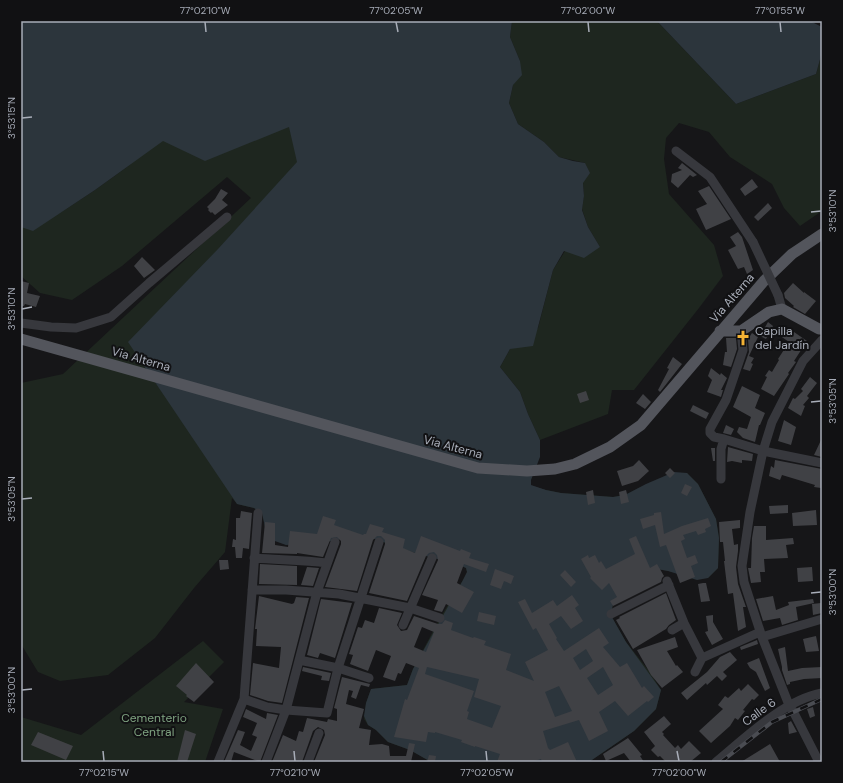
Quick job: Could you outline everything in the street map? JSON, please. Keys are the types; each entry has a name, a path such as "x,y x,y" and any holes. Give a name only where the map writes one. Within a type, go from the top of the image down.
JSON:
{"main road":[{"name":"Via Alterna","path":"21,339 478,468 527,471 555,469 575,464 610,447 641,425 764,281 792,254 822,234"},
{"path":"720,332 741,331 769,312 782,309 818,329 822,329"}],"street":[{"path":"676,151 710,177 753,242 778,295 782,309"},
{"path":"21,323 76,328 111,317 226,217"},
{"path":"741,331 743,350 726,400 710,429 710,433 714,437 724,438 763,451 822,463"},
{"path":"819,762 789,705 761,635 744,582 742,566 750,512 763,451 772,422 803,361 822,340"},
{"path":"721,480 721,449 724,438"},
{"path":"218,762 244,699 258,513"},
{"path":"266,762 286,710 317,592 335,542"},
{"path":"244,699 267,707 327,713 338,668 379,542"},
{"path":"254,558 302,560 327,563"},
{"path":"403,625 432,558"},
{"path":"611,614 668,583 684,623 702,658"},
{"path":"252,590 286,590 339,594 410,608 440,618"},
{"path":"695,672 702,658 761,635 822,619"},
{"path":"672,630 684,623"},
{"path":"300,660 338,668 369,678"},
{"name":"Calle 6","path":"716,762 759,726 789,705 822,693"},
{"path":"308,762 319,733"}],"green space":[{"path":"512,21 657,21 736,104 816,74 822,52 822,211 800,226 784,208 772,184 730,157 709,132 679,123 666,138 664,159 669,194 714,245 723,276 634,390 612,390 608,414 540,440 520,392 500,367 510,349 538,328 553,270 565,251 600,247 588,227 582,209 585,163 559,157 544,142 518,124 509,103 520,61 510,37"},
{"path":"234,41 531,486 561,493 613,497 625,495 641,487 687,473 698,484 716,519 719,538 718,568 708,578 657,569 613,604 611,614 613,619 626,642 649,671 661,690 656,709 634,731 589,762 431,762 410,750 388,742 376,730 368,725 364,719 366,703 371,689 407,685 413,669 440,618 463,580 467,572 466,568 457,564 418,554 363,535 331,541 286,545 266,532 262,512 254,508 237,504 232,498 225,552 194,588 155,638 108,675 60,681 38,672 21,644 21,383 63,374 251,198 227,177 122,266 72,300 40,293 21,276 21,77","holes":["134,162 95,190 57,215"]},
{"name":"Cementerio Central","path":"203,641 224,662 184,702 223,709 205,762 26,762 21,760 21,717 81,735"}],"shaded area":[{"path":"21,21 512,21 510,37 520,61 522,75 513,85 509,103 518,124 544,142 559,157 585,163 590,173 583,183 584,196 582,210 588,227 600,247 584,258 564,251 553,270 533,346 510,349 500,367 520,392 540,440 540,457 531,480 531,485 561,493 613,497 625,495 674,472 687,473 698,484 716,519 719,538 718,568 708,578 697,580 657,569 613,604 611,614 613,619 626,642 661,690 656,709 634,731 589,762 431,762 410,750 388,742 376,730 368,725 364,716 366,703 371,689 407,685 413,669 463,580 467,572 466,568 457,564 418,554 363,535 331,541 286,545 272,540 266,532 262,513 254,508 237,504 128,342 218,249 297,162 289,127 205,161 163,141 95,190 33,231 21,227"},
{"path":"657,21 810,21 822,27 822,52 816,74 736,104"}],"building":[{"path":"682,163 697,175 693,177 690,175 678,188 671,182 672,174 682,170 678,168"},
{"path":"752,179 758,187 745,196 740,189"},
{"path":"709,186 731,219 706,230 696,209 707,204 698,191"},
{"path":"221,189 228,193 222,200 228,205 215,215 208,210 209,209 207,207 215,199"},
{"path":"768,203 772,208 758,221 754,217"},
{"path":"738,232 742,237 753,270 747,274 744,267 738,269 728,250 736,246 730,237"},
{"path":"142,257 155,270 144,278 134,266"},
{"path":"21,281 29,283 27,293 40,296 36,307 25,304 24,306 21,306"},
{"path":"793,283 816,301 805,314 793,307 794,306 785,298 784,293"},
{"path":"768,322 773,326 766,339 760,336"},
{"path":"784,329 792,335 794,332 807,341 794,361 796,362 788,373 789,374 774,396 761,389 767,377 765,376 769,370 772,372 789,342 779,335"},
{"path":"752,333 758,337 749,356 754,358 751,363 753,364 750,371 743,369 749,352 748,339"},
{"path":"726,338 736,338 737,349 731,367 723,365 725,352 727,352"},
{"path":"673,357 682,364 660,392 658,390 669,369 667,368"},
{"path":"711,368 727,378 721,390 723,390 721,397 707,392 712,380 708,376"},
{"path":"810,377 817,383 807,396 809,398 803,405 805,406 801,416 788,408 793,398 795,399 803,391 801,389"},
{"path":"742,386 760,395 755,408 765,413 759,425 755,442 743,438 737,432 739,427 747,429 751,417 733,407"},
{"path":"586,391 589,400 580,403 577,394"},
{"path":"643,394 651,402 645,409 636,403"},
{"path":"693,405 709,413 706,419 690,411"},
{"path":"784,420 796,427 791,445 778,441"},
{"path":"726,425 734,429 731,435 723,433"},
{"path":"822,438 822,457 814,455"},
{"path":"728,447 753,454 752,461 742,460 742,463 732,461 727,462"},
{"path":"711,448 715,448 715,461 713,461"},
{"path":"639,460 649,471 638,481 622,486 617,471 633,466"},
{"path":"775,460 822,469 821,488 814,487 815,485 782,475 780,480 769,476 771,466 774,468"},
{"path":"670,468 675,473 670,478 665,473"},
{"path":"685,484 692,487 687,496 681,493"},
{"path":"593,490 595,503 588,505 586,492"},
{"path":"626,490 629,502 621,504 619,492"},
{"path":"788,505 788,513 770,514 769,506"},
{"path":"816,510 817,525 793,526 792,513"},
{"path":"241,511 252,513 249,549 243,548 242,558 236,558 235,547 232,547 233,539 236,540 236,518 240,518"},
{"path":"661,512 664,534 682,526 708,518 711,526 705,529 706,532 698,535 696,531 683,535 685,539 681,541 687,558 695,555 698,563 691,566 695,577 680,583 666,545 660,547 655,525 643,529 640,519 654,515 654,513"},
{"path":"323,516 336,520 334,525 363,535 366,534 370,524 384,528 382,532 405,539 403,548 415,553 421,536 460,551 461,549 471,553 469,558 489,564 486,572 464,564 457,583 474,592 462,613 446,604 442,612 434,610 438,600 422,595 438,560 437,555 434,552 429,553 426,556 407,601 369,593 385,544 385,540 381,536 377,536 373,540 357,591 325,587 341,544 341,541 337,537 331,538 323,557 297,553 262,553 265,522 275,523 275,545 288,547 290,531 317,534"},
{"path":"740,520 740,528 732,529 734,545 738,544 736,567 738,584 746,607 743,607 746,627 738,631 733,593 728,594 723,542 720,542 719,522"},
{"path":"754,526 766,526 766,540 793,538 794,544 786,545 788,558 764,559 765,572 760,572 761,582 751,583 748,568 751,568"},
{"path":"636,536 650,568 657,564 664,576 661,582 613,606 610,601 617,597 609,583 602,590 590,578 591,577 581,559 588,555 589,558 595,555 599,563 601,561 606,569 635,554 629,539"},
{"path":"219,560 228,560 229,569 220,570"},
{"path":"260,564 297,566 297,585 259,584"},
{"path":"307,567 319,568 313,586 301,585"},
{"path":"812,567 813,581 798,582 797,568"},
{"path":"495,569 514,576 511,584 504,581 501,589 490,585"},
{"path":"565,570 576,582 571,587 560,575"},
{"path":"706,583 710,601 701,602 698,584"},
{"path":"666,593 676,620 666,629 633,649 616,620 620,618 619,617"},
{"path":"572,595 579,605 575,608 583,621 571,629 561,616 549,624 564,651 599,628 609,643 603,647 620,667 627,663 642,688 644,686 654,697 628,716 615,701 599,712 608,731 589,741 579,720 543,731 550,750 568,742 577,762 542,762 541,759 531,762 497,762 500,754 475,747 461,742 462,740 435,732 428,732 426,742 394,737 405,699 407,700 419,668 406,663 401,674 398,673 395,681 383,677 391,656 376,650 368,671 350,664 353,655 349,654 358,627 362,628 365,620 374,623 379,608 402,613 397,625 401,631 407,630 414,616 438,624 442,624 445,620 453,623 451,630 486,641 484,645 511,654 506,670 534,681 525,662 548,650 536,628 533,630 518,602 525,599 532,613 553,600 557,606","holes":["422,627 434,632 426,652 414,647","586,649 593,661 580,670 573,658","427,667 479,679 474,697 501,706 492,728 467,719 469,712 467,711 474,691 425,674","603,667 613,685 598,695 587,678","559,686 572,711 555,717 545,692"]},
{"path":"259,596 292,604 294,603 296,597 309,598 282,703 268,701 250,695 253,663 279,668 281,647 256,646 257,629 255,629"},
{"path":"773,596 776,610 789,605 788,602 813,599 814,603 796,607 798,620 782,625 780,618 763,621 756,599"},
{"path":"321,599 352,603 335,658 320,653 318,658 307,655"},
{"path":"821,603 822,613 813,615 812,604"},
{"path":"479,612 496,616 494,625 477,621"},
{"path":"713,615 713,622 723,639 712,645 705,632 708,631 706,616"},
{"path":"816,636 819,651 806,652 803,639"},
{"path":"675,637 678,647 667,651 676,666 677,665 683,672 662,688 651,675 637,650"},
{"path":"757,640 758,644 741,650 740,647"},
{"path":"785,647 788,671 802,668 822,667 822,678 804,679 790,682 790,684 787,685 782,670 778,649"},
{"path":"730,652 737,660 723,672 727,676 722,681 717,676 707,685 706,683 687,700 681,693 707,672 720,657"},
{"path":"759,658 770,688 765,691 756,672 750,668 747,663"},
{"path":"196,663 214,682 194,702 176,686"},
{"path":"303,667 331,673 329,681 321,680 322,676 302,671"},
{"path":"342,677 370,684 369,687 361,685 356,699 351,697 353,691 349,690 346,704 364,709 359,728 371,730 369,745 382,744 389,746 390,756 406,756 409,743 415,744 411,762 314,762 325,735 324,730 318,727 313,731 302,762 272,762 283,735 296,741 299,731 303,732 307,718 327,722 328,719 337,721 337,709 334,708"},
{"path":"748,684 759,695 754,700 752,699 743,710 745,711 738,720 735,718 730,726 711,743 699,731 723,709 718,705 725,696 728,698 739,688 741,691"},
{"path":"813,707 815,716 810,718 807,709"},
{"path":"246,709 266,719 267,713 278,715 260,762 234,752 231,762 224,762 238,730 245,732 240,745 251,751 257,737 252,735 257,723 243,717"},
{"path":"664,716 671,724 662,732 664,734 663,735 675,748 678,745 681,749 689,741 701,753 690,762 666,762 651,750 655,746 644,732"},
{"path":"791,721 797,732 789,734 788,723"},
{"path":"185,730 196,734 187,762 177,762"},
{"path":"38,732 73,746 66,760 31,745"},
{"path":"628,738 642,755 640,756 644,762 631,762 624,753 606,761 603,754"},
{"path":"770,744 780,762 741,762 762,749"},
{"path":"429,755 436,756 435,762 427,762"}],"railway":[{"path":"721,762 772,722 822,699"}],"place":[{"name":"Capilla del Jardín","path":"743,338"}]}
